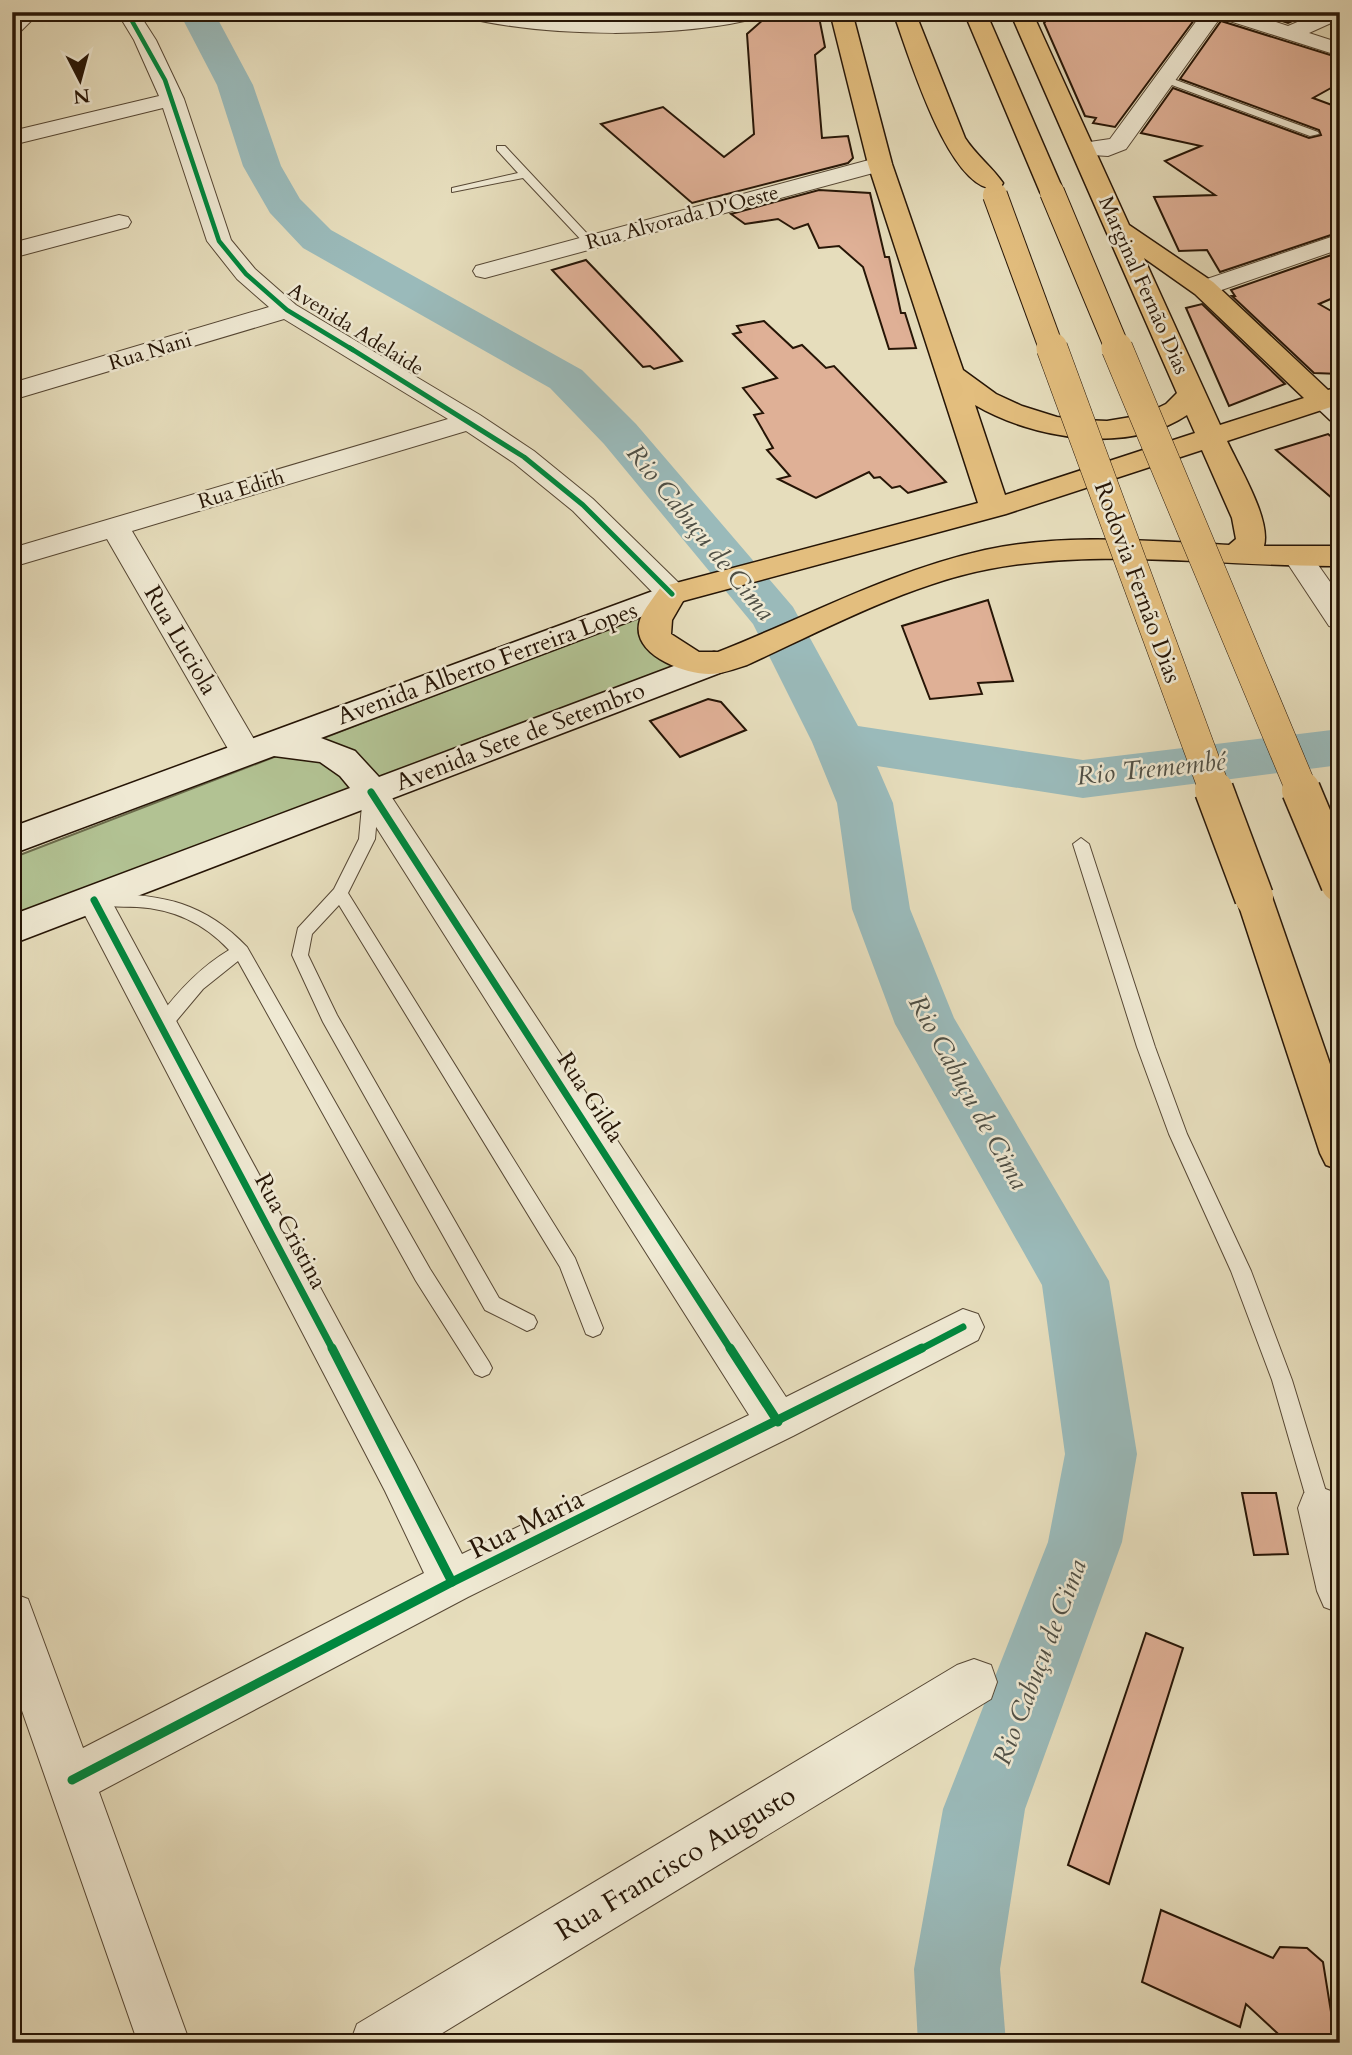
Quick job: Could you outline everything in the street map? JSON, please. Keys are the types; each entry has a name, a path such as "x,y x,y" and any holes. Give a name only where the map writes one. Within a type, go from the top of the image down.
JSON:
{"main road":[{"path":"841,12 880,164 995,508"},
{"path":"904,12 953,138 965,158 993,189"},
{"path":"975,12 1340,883"},
{"name":"Marginal Fernão Dias","path":"1021,12 1247,518 1251,538 1249,547 1235,554"},
{"name":"Rodovia Fernão Dias","path":"966,109 993,189 1254,897 1340,1153"},
{"path":"1120,230 1204,288 1335,403"},
{"path":"948,372 992,403 1051,423 1076,428 1112,430 1145,425 1175,411 1192,394"},
{"name":"Avenida Alberto Ferreira Lopes","path":"12,841 681,591 995,508 1212,438 1335,403"},
{"path":"681,591 656,621 655,635 671,653 726,658 940,572 1011,555 1048,551 1235,554 1299,558 1340,556"},
{"name":"Avenida Sete de Setembro","path":"12,930 726,658"},
{"path":"257,749 307,745 327,749 358,771 371,792"}],"street":[{"path":"12,29 30,12"},
{"name":"Avenida Adelaide","path":"127,12 145,40 173,99 219,241 246,274 287,310 470,421 524,457 681,591"},
{"path":"466,12 491,19 556,23 700,23 741,19 758,12"},
{"path":"1084,149 1108,149 1118,144 1214,12"},
{"path":"1224,12 1340,50"},
{"path":"1290,33 1339,12"},
{"path":"12,138 173,99"},
{"name":"Rua Alvorada D'Oeste","path":"485,271 880,164"},
{"path":"12,251 119,222"},
{"path":"1204,288 1340,242"},
{"name":"Rua Nani","path":"12,392 287,310"},
{"name":"Rua Edith","path":"12,558 470,421"},
{"name":"Rua Luciola","path":"115,527 257,749"},
{"path":"1299,558 1340,618"},
{"name":"Rua Gilda","path":"371,792 778,1422"},
{"name":"Rua Cristina","path":"94,900 400,1477 452,1582"},
{"name":"Rua Maria","path":"72,1780 452,1582 778,1422 963,1327"},
{"path":"1320,1508 1340,1591"},
{"path":"12,1615 164,2043"},
{"name":"Rua Francisco Augusto","path":"376,2043 974,1682"}],"lane":[{"path":"1165,79 1314,134"},
{"path":"501,148 590,243"},
{"path":"456,190 526,174"},
{"path":"371,792 367,839 340,893 304,932 300,955 329,1017 492,1304 527,1322"},
{"path":"1081,844 1146,1047 1178,1134 1241,1271 1282,1380 1320,1508"},
{"path":"340,893 568,1265 593,1328"},
{"path":"94,900 138,900 199,915 224,931 241,951 423,1275 482,1368"},
{"path":"161,1027 196,983 216,965 241,951"}],"green space":[{"path":"643,615 678,667 12,924 12,858"}],"building":[{"path":"772,12 818,12 825,47 815,55 822,138 848,136 853,158 848,163 692,203 601,124 663,107 724,157 754,134 747,34"},
{"path":"1053,12 1200,12 1115,127 1093,123 1096,118 1085,116 1044,23"},
{"path":"1255,12 1309,12 1311,13 1288,23"},
{"path":"1221,21 1340,58 1340,83 1313,98 1340,108 1340,232 1220,272 1207,250 1179,251 1154,197 1215,195 1165,161 1201,146 1141,133 1173,88 1309,138 1321,135 1319,130 1180,79"},
{"path":"819,190 870,193 885,257 889,257 901,313 905,313 916,348 889,349 863,267 839,246 819,248 808,224 794,229 778,219 745,224 731,214"},
{"path":"1340,252 1340,295 1319,304 1340,316 1340,374 1314,373 1232,296 1235,296 1231,290"},
{"path":"586,260 682,361 654,369 650,366 643,367 552,270"},
{"path":"1202,304 1285,384 1229,406 1186,308"},
{"path":"764,321 793,348 802,345 826,368 834,366 946,482 908,493 900,486 892,488 880,477 874,478 869,472 816,498 778,479 790,476 767,450 773,448 754,415 763,413 743,388 777,378 733,334 741,332 737,326"},
{"path":"1328,434 1340,444 1340,505 1276,450"},
{"path":"988,600 1013,681 978,683 982,694 930,699 902,626"},
{"path":"708,699 721,702 746,730 680,757 650,721"},
{"path":"1242,1493 1276,1493 1288,1554 1254,1555"},
{"path":"1146,1633 1183,1648 1109,1884 1068,1865"},
{"path":"1161,1910 1273,1958 1280,1947 1307,1948 1323,1962 1336,2043 1288,2043 1246,2004 1240,2027 1142,1982"}],"waterway":[{"name":"Rio Cabuçu de Cima","path":"196,12 235,85 262,166 284,205 317,239 566,379 620,434 775,618 839,742"},
{"name":"Rio Tremembé","path":"839,742 1083,779 1340,747"},
{"name":"Rio Cabuçu de Cima","path":"839,742 865,803 881,909 926,1024 1075,1281 1101,1454 1085,1542 984,1809 957,1969 962,2043"}],"cycle path":[{"path":"127,12 165,80 219,241 246,274 287,310 470,421 524,457 583,505 672,594"},
{"path":"371,792 778,1422"},
{"path":"94,900 400,1477 452,1582"},
{"path":"72,1780 452,1582 778,1422 963,1327"}]}
